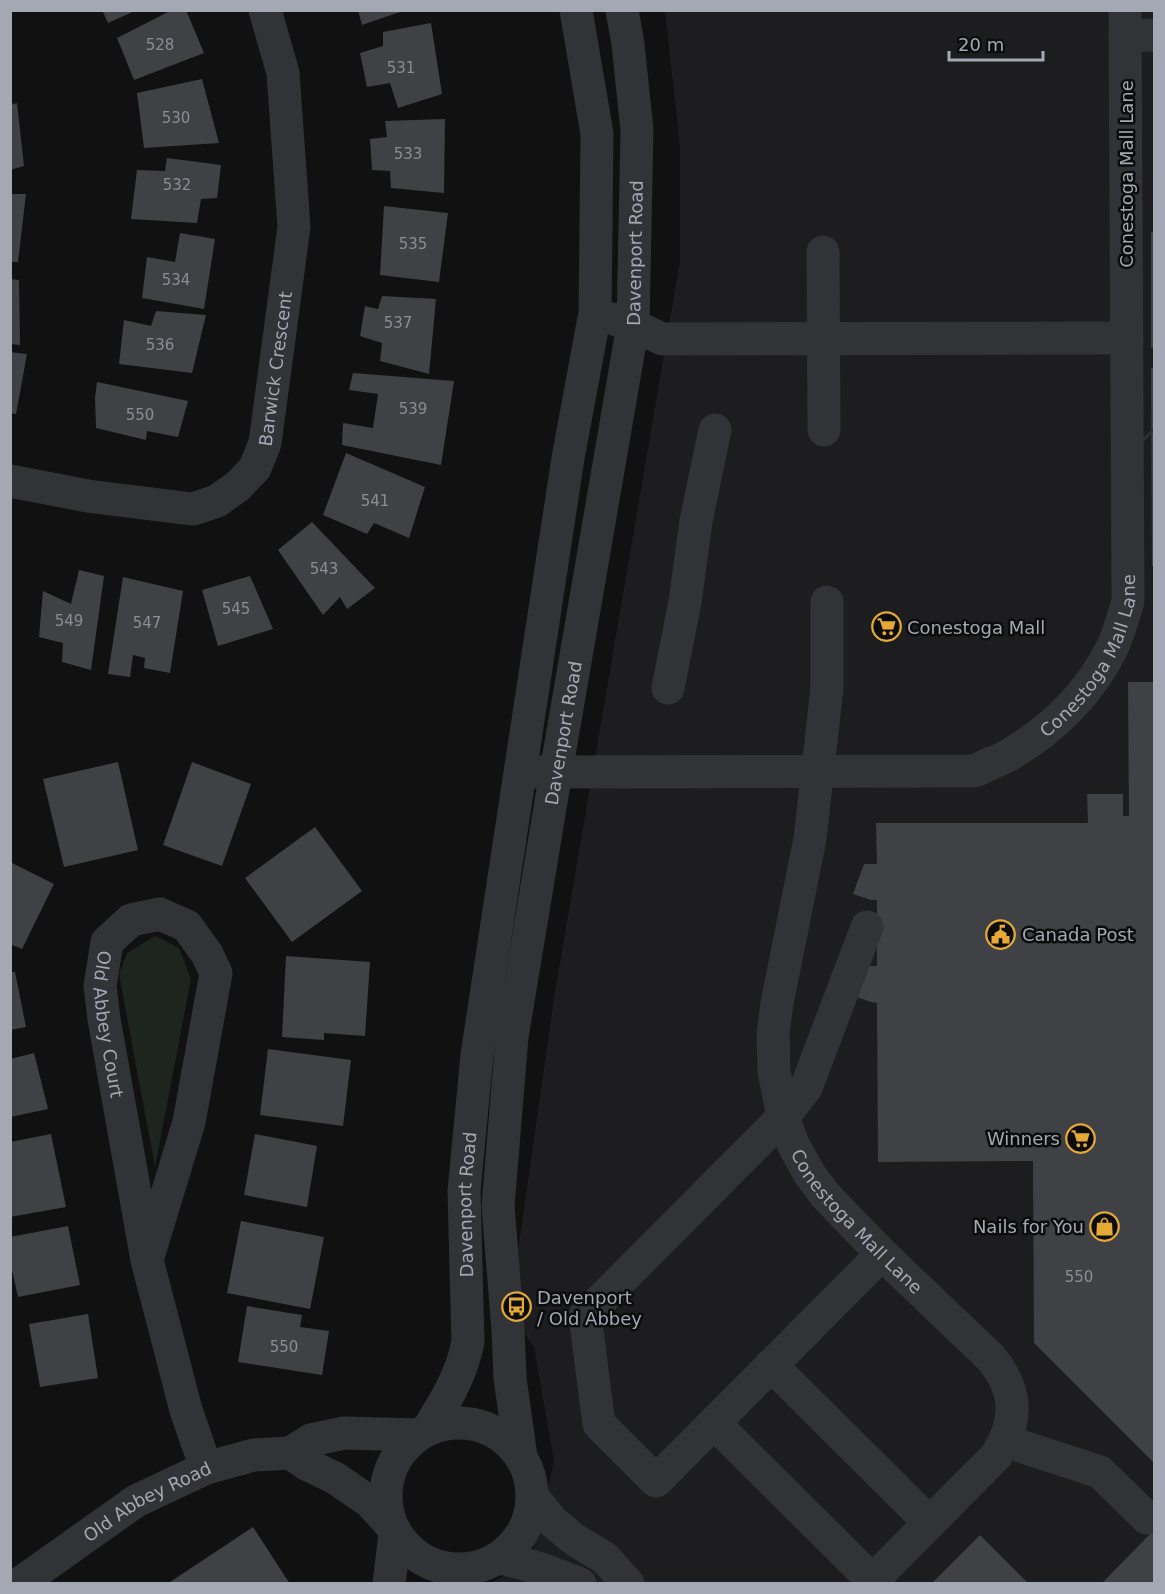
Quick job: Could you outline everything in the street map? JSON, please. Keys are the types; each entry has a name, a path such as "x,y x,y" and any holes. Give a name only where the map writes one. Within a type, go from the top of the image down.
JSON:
{"street":[{"name":"Barwick Crescent","path":"10,481 88,495 193,509 216,501 238,486 255,468 265,443 294,227 282,73 265,10"},
{"name":"Davenport Road","path":"423,1432 442,1408 460,1371 468,1342 464,1191 477,1055 568,458 595,313 597,134 576,10"},
{"name":"Davenport Road","path":"521,1457 510,1378 498,1206 513,1037 633,325 637,130 622,10"},
{"name":"Conestoga Mall Lane","path":"519,772 975,771 1007,756 1037,737 1064,714 1087,687 1141,598 1127,338 1135,27"},
{"path":"823,252 824,430"},
{"path":"595,313 633,325 662,339 1127,338"},
{"path":"668,688 696,521 715,430"},
{"path":"818,771 827,688 827,602"},
{"name":"Conestoga Mall Lane","path":"818,771 810,838 773,1034 774,1071 783,1117 794,1146 820,1189 882,1254 990,1357 1001,1370 1010,1389 1012,1407 1011,1425 996,1456 870,1582"},
{"name":"Old Abbey Court","path":"147,1260 189,1122 216,973 207,954 187,926 160,914 131,920 106,942 100,986 147,1260 186,1410 206,1468"},
{"path":"867,927 806,1088 783,1117 585,1316 599,1424 656,1481 882,1254"},
{"path":"771,1365 929,1522"},
{"path":"389,1584 394,1529 386,1509 385,1492 388,1476 405,1446 423,1432 448,1423 470,1423 490,1429 507,1441 521,1457 530,1478 532,1496 530,1515 523,1531 513,1546 485,1569"},
{"path":"714,1423 870,1582"},
{"name":"Old Abbey Road","path":"19,1584 136,1502 206,1468 254,1455 290,1453 311,1440 344,1433 423,1432"},
{"path":"1005,1441 1101,1472 1147,1518"},
{"path":"290,1453 335,1478 370,1502 409,1550 425,1561 444,1568 464,1569 485,1569 517,1561 580,1584"},
{"path":"532,1496 553,1522 575,1540 605,1558 628,1584"}],"shaded area":[{"name":"Conestoga Mall","path":"665,11 1154,11 1154,1583 487,1584 530,1564 554,1461 534,1347 509,1313 555,992 680,261 680,147"},
{"path":"155,936 179,948 191,979 155,1167 119,974 127,953"}],"building":[{"path":"102,10 137,10 108,23"},
{"path":"172,10 186,10 204,53 134,80 117,38"},
{"path":"358,10 403,10 403,11 362,25"},
{"path":"431,23 442,94 398,108 390,83 367,87 360,53 383,46 383,32"},
{"path":"202,79 219,143 144,148 137,93"},
{"path":"17,103 24,166 10,170 10,105"},
{"path":"445,119 444,193 391,188 390,171 372,170 370,139 387,137 385,121"},
{"path":"167,158 221,165 217,198 201,199 197,223 131,219 137,170 165,171"},
{"path":"10,194 26,194 18,262 10,262"},
{"path":"384,206 448,213 439,282 380,275"},
{"path":"1151,232 1154,232 1154,348 1151,348"},
{"path":"180,233 215,239 204,309 142,298 147,257 175,262"},
{"path":"10,279 19,280 20,345 10,344"},
{"path":"382,296 436,299 429,374 380,361 382,343 360,336 365,306 378,309"},
{"path":"156,311 206,315 192,373 119,364 124,320 151,326"},
{"path":"10,352 27,354 16,414 10,413"},
{"path":"1151,368 1154,368 1154,565 1152,566"},
{"path":"353,373 454,381 441,465 342,445 343,423 373,428 378,394 349,390"},
{"path":"97,382 188,401 178,437 147,431 146,440 96,428"},
{"path":"346,453 425,487 409,538 374,523 367,534 323,515"},
{"path":"312,522 375,588 347,609 340,597 323,615 278,550"},
{"path":"79,570 104,576 91,670 62,662 63,643 39,637 43,591 71,604"},
{"path":"250,576 273,629 218,646 202,590"},
{"path":"123,577 183,591 170,673 144,668 145,658 133,655 130,677 108,674"},
{"path":"1128,682 1154,682 1154,1463 1034,1343 1033,1161 878,1162 877,1003 854,996 865,966 877,966 877,900 853,894 864,864 877,864 876,823 1088,823 1087,794 1123,794 1123,816 1129,816"},
{"path":"118,762 138,850 64,867 43,779"},
{"path":"192,762 251,784 222,866 163,845"},
{"path":"315,827 362,891 292,942 245,878"},
{"path":"10,862 54,884 22,949 10,944"},
{"path":"286,956 370,962 365,1036 324,1033 324,1040 282,1037"},
{"path":"10,972 15,972 26,1027 10,1030"},
{"path":"268,1049 351,1060 343,1126 260,1115"},
{"path":"34,1053 48,1109 10,1117 10,1059"},
{"path":"51,1134 66,1207 10,1217 10,1142"},
{"path":"255,1134 317,1146 307,1207 244,1195"},
{"path":"241,1221 324,1237 310,1309 227,1293"},
{"path":"68,1226 80,1285 18,1297 10,1261 10,1237"},
{"path":"247,1306 302,1315 300,1327 329,1331 322,1375 238,1362"},
{"path":"88,1314 98,1378 40,1387 29,1324"},
{"path":"253,1527 290,1584 167,1584"},
{"path":"1154,1530 1154,1584 1101,1584 1107,1578"},
{"path":"980,1535 1029,1584 931,1584"}],"place":[{"name":"Conestoga Mall","path":"886,627"},
{"name":"Canada Post","path":"1001,934"},
{"name":"Winners","path":"1081,1138"},
{"name":"Nails for You","path":"1105,1226"},
{"name":"Davenport / Old Abbey","path":"516,1307"}]}
